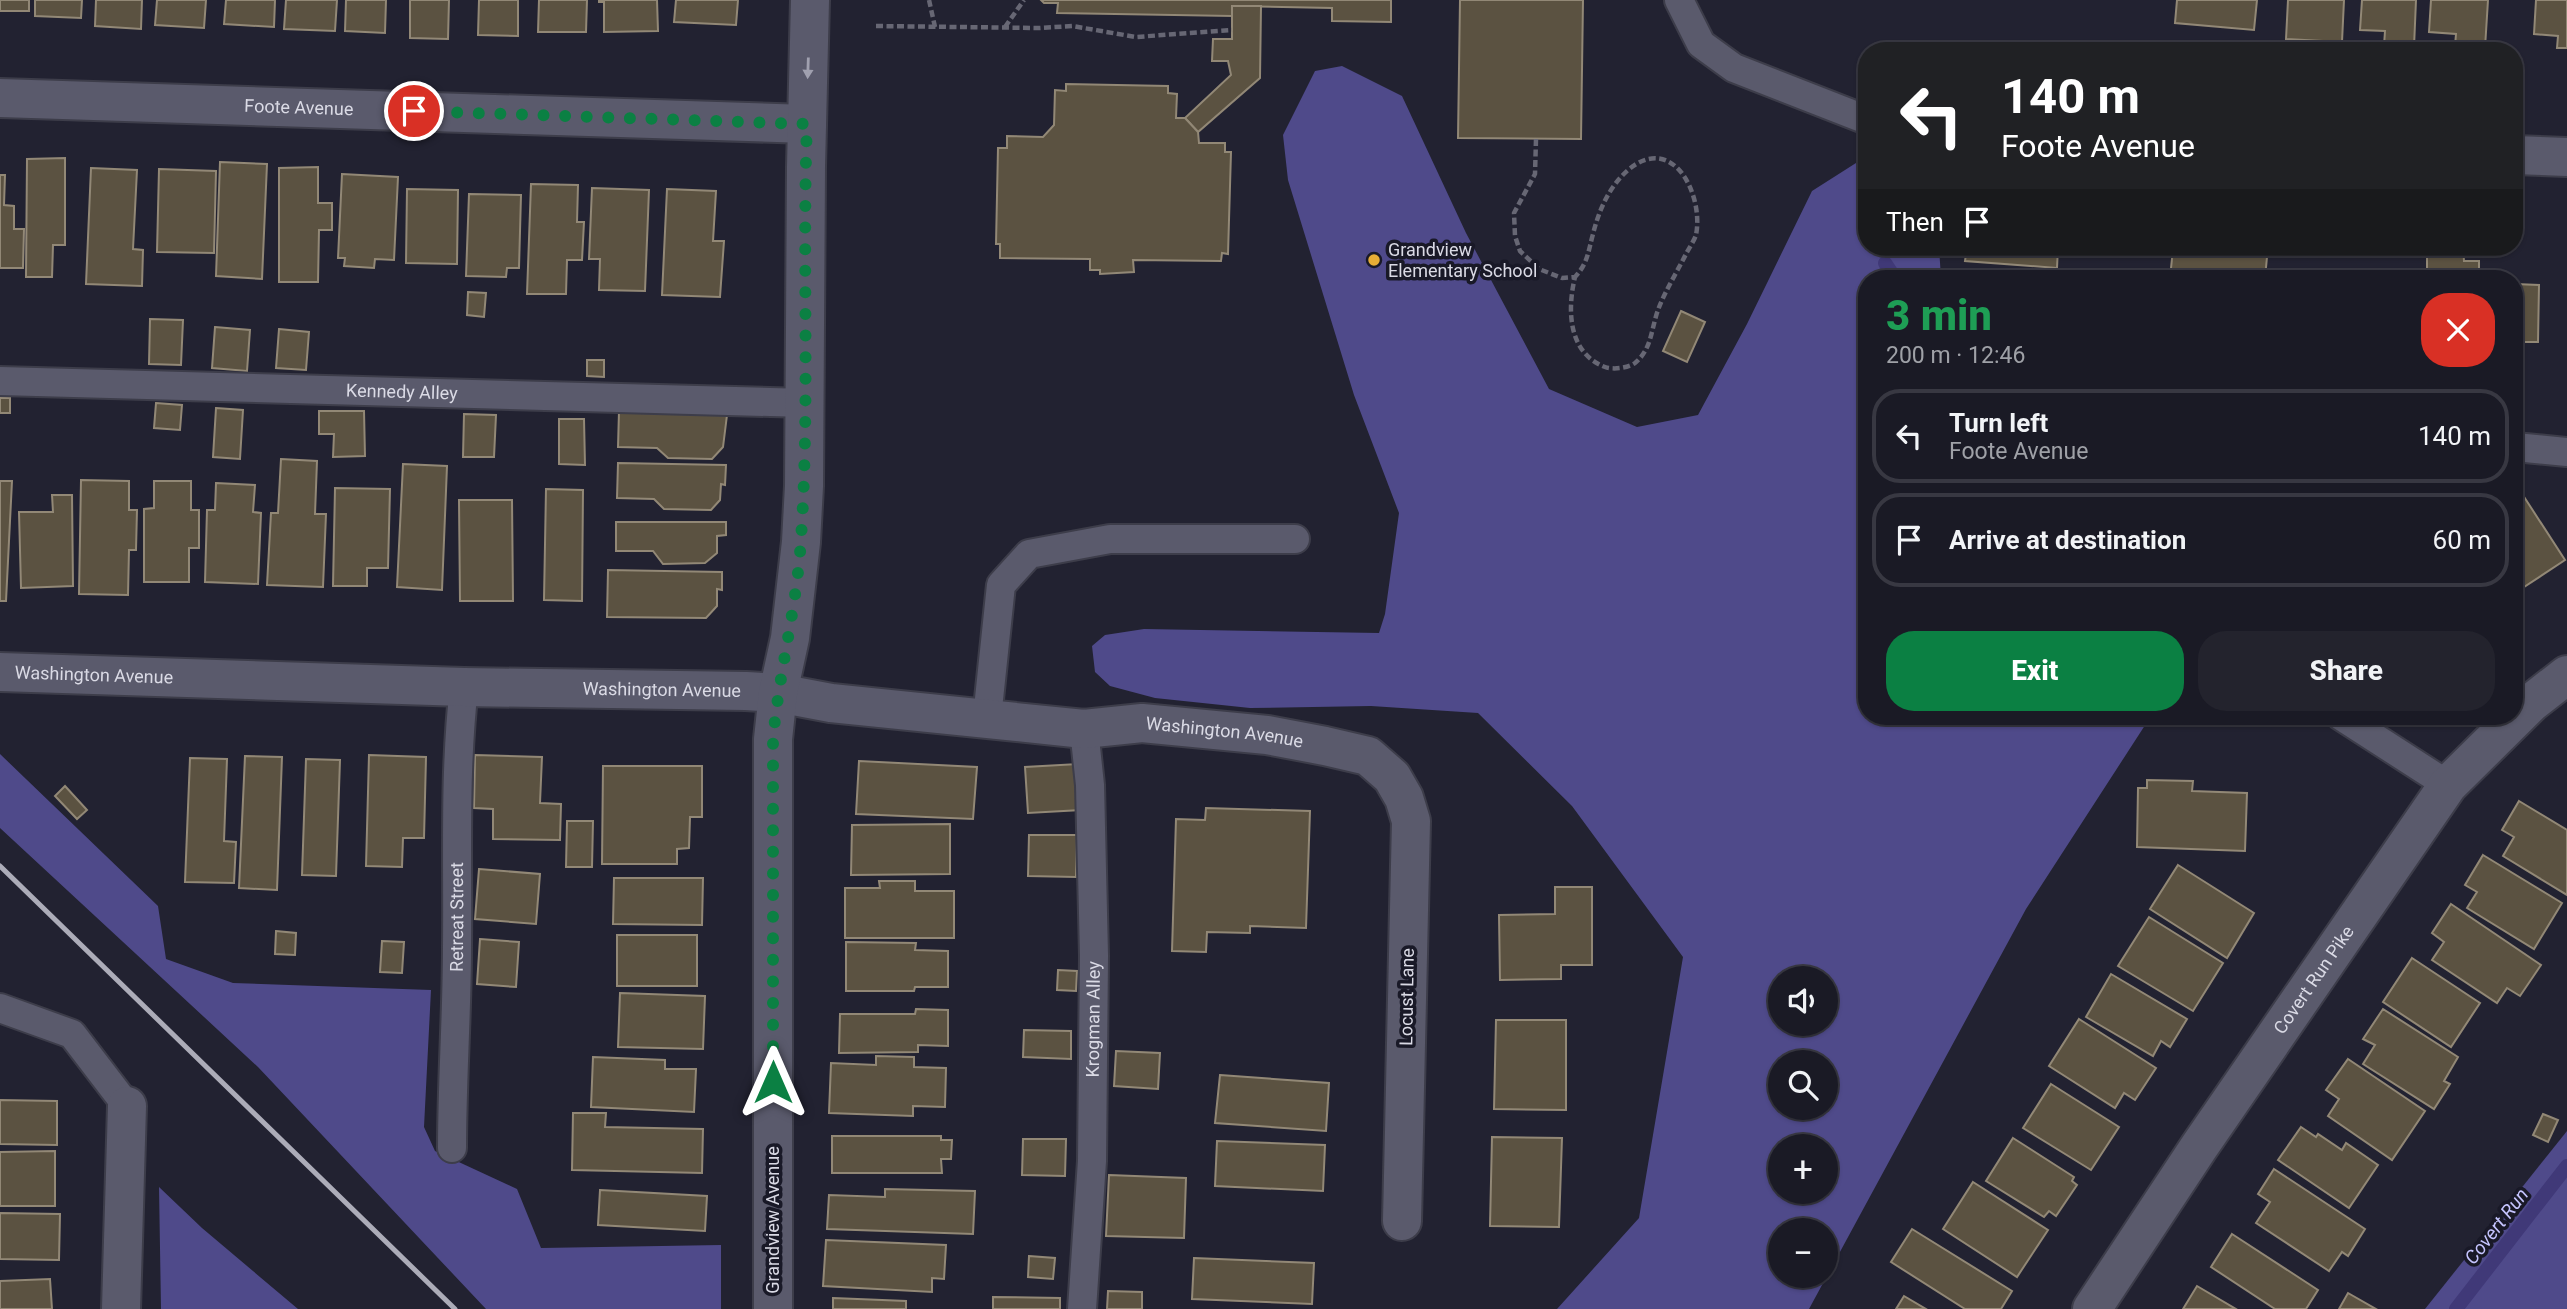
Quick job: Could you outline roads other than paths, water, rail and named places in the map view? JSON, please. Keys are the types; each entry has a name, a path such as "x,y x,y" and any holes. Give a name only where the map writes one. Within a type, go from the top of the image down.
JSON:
{"street":[{"name":"Grandview Avenue","path":"773,1309 773,739 778,693 790,639 801,542 806,403 810,0"},
{"name":"Foote Avenue","path":"0,98 807,124"},
{"path":"2523,155 2567,157"},
{"name":"Washington Avenue","path":"0,672 464,687 778,693 831,703 1084,729 1142,723 1267,735 1368,756 1392,778"},
{"name":"Covert Run Pike","path":"2523,712 2567,675"},
{"name":"Covert Run Pike","path":"2092,1309 2228,1104 2448,785 2509,725"},
{"name":"Locust Lane","path":"1392,778 1404,798 1411,821 1402,1221"},
{"path":"121,1309 127,1106"}],"lane":[{"path":"1679,0 1701,44 1734,68 1858,116"},
{"name":"Kennedy Alley","path":"0,381 570,396 765,404 806,403"},
{"path":"2523,448 2567,452"},
{"path":"987,718 1001,584 1029,554 1110,539 1295,539"},
{"name":"Retreat Street","path":"452,1148 457,960 458,733 464,687"},
{"path":"2355,725 2448,785"},
{"name":"Krogman Alley","path":"1083,1309 1092,1161 1094,970 1090,785 1084,729"},
{"path":"0,1008 72,1034 127,1106"}],"waterway":[{"path":"1885,263 1890,270"},
{"name":"Covert Run","path":"2456,1309 2567,1166"}],"railway":[{"path":"0,866 455,1309"}],"place":[{"name":"Grandview Elementary School","path":"1374,260"}]}
